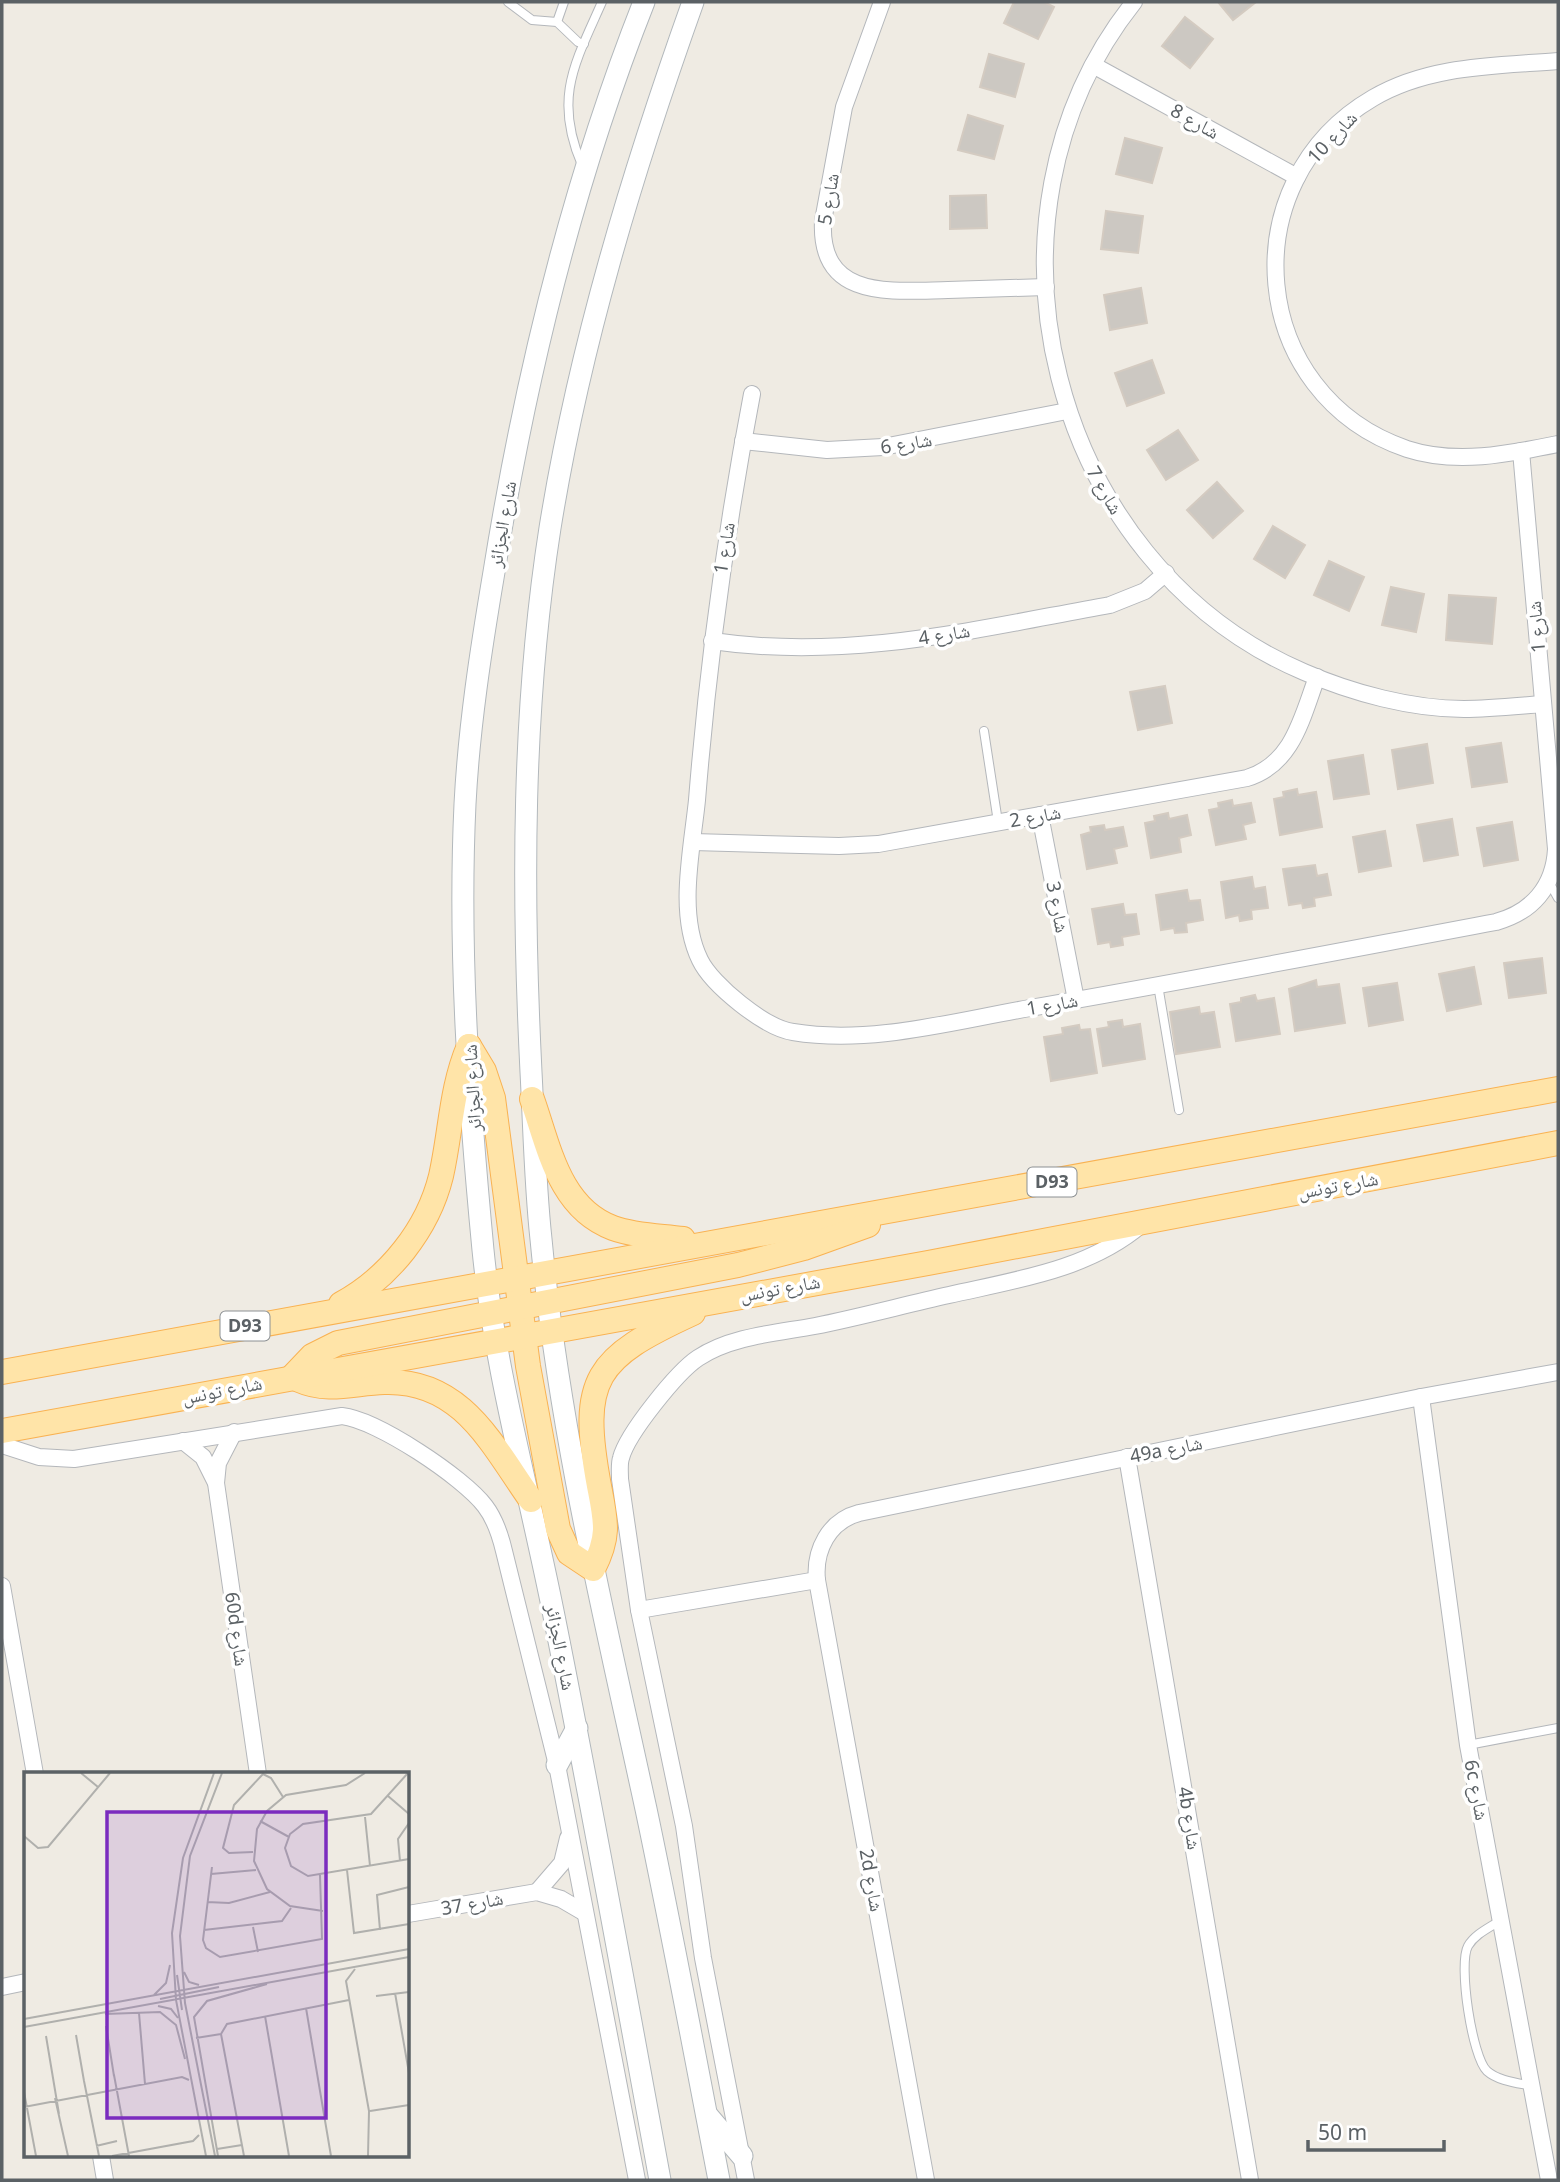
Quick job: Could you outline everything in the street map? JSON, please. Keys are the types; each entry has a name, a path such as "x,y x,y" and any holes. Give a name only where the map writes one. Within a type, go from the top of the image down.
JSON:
{"main road":[{"name":"شارع الجزائر","path":"644,2 606,106 586,174 544,325 516,443 475,696 464,860 469,1046 488,1282 496,1341 577,1728 660,2180"},
{"path":"693,2 595,314 564,452 549,536 533,688 526,820 527,987 532,1099 552,1330 593,1569 647,1814 719,2180"},
{"path":"469,1046 484,1071 493,1098 520,1309 561,1541 569,1553 593,1569"},
{"path":"329,1311 350,1300 386,1271 425,1218 441,1178 455,1085 469,1046"},
{"name":"D93","path":"2,1372 1558,1089"},
{"path":"532,1099 561,1181 586,1212 599,1221 628,1232 708,1243"},
{"name":"شارع تونس","path":"2,1431 1554,1146"},
{"path":"531,1500 476,1422 459,1404 442,1395 404,1383 332,1388 292,1377 312,1356 338,1343 520,1309 771,1257 839,1236 909,1207"},
{"path":"593,1569 603,1549 607,1531 589,1424 590,1408 601,1377 633,1343 726,1298"},
{"path":"557,1765 577,1728"},
{"path":"706,2114 742,2157"}],"street":[{"name":"شارع 5","path":"882,2 844,107 823,221 822,234 828,257 851,282 872,290 1046,287"},
{"name":"شارع 7","path":"1134,2 1093,65 1068,122 1059,153 1048,218 1046,287 1052,351 1067,411 1078,440 1107,495 1166,573 1218,622 1245,641 1317,677 1378,696 1424,705 1462,709 1543,704"},
{"name":"شارع 10","path":"1558,61 1453,70 1374,97 1324,139 1297,177 1278,229 1275,285 1288,339 1316,387 1357,425 1408,449 1454,457 1521,451 1558,444"},
{"name":"شارع 8","path":"1093,65 1297,177"},
{"name":"شارع 1","path":"752,394 712,641 688,913 700,960 708,974 776,1028 816,1035 890,1032 1158,985 1496,922 1516,915 1534,903 1549,882 1556,849 1521,451"},
{"name":"شارع 6","path":"743,441 827,450 883,447 1067,411"},
{"name":"شارع 4","path":"712,641 807,650 895,642 1110,605 1145,591 1166,573"},
{"name":"شارع 2","path":"693,842 857,845 1247,778 1267,770 1286,751 1317,677"},
{"name":"شارع 3","path":"1040,815 1076,1000"},
{"path":"746,2180 703,1958 684,1826 639,1610 622,1503 621,1459 635,1429 698,1358 737,1341 829,1323 1062,1267 1121,1242 1149,1219"},
{"name":"49a شارع","path":"817,1580 817,1562 824,1540 835,1525 850,1516 1421,1397 1558,1372"},
{"name":"6c شارع","path":"1421,1397 1468,1745 1549,2180"},
{"path":"2,1445 39,1457 74,1459 330,1416 355,1417 382,1429 474,1494 493,1518 500,1534 557,1765 637,2180"},
{"name":"60d شارع","path":"234,1432 218,1463 216,1483 258,1772"},
{"name":"60d شارع","path":"183,1441 203,1457 216,1483"},
{"name":"4b شارع","path":"1127,1457 1250,2180"},
{"path":"639,1610 817,1580"},
{"name":"2d شارع","path":"817,1580 926,2180"},
{"path":"2,1586 35,1772"},
{"path":"537,1892 562,1863 569,1830"},
{"name":"شارع 37","path":"410,1914 537,1892 561,1899 585,1913"},
{"path":"2,1987 24,1982"},
{"path":"101,2158 106,2180"}],"lane":[{"path":"508,2 532,20 557,22 578,43 584,44"},
{"path":"557,22 564,2"},
{"path":"586,174 574,147 566,113 570,80 602,2"},
{"path":"984,730 998,822"},
{"path":"1549,882 1558,898"},
{"path":"1158,985 1179,1110"},
{"path":"1468,1745 1558,1728"},
{"path":"1501,1920 1472,1940 1464,1954 1463,1970 1477,2053 1482,2066 1493,2075 1532,2086"}],"building":[{"path":"1014,2 1044,2 1054,7 1038,39 1004,23"},
{"path":"1218,2 1256,2 1233,20"},
{"path":"1185,17 1213,39 1190,68 1162,46"},
{"path":"989,54 1024,64 1015,97 980,87"},
{"path":"968,115 1003,126 994,159 958,150"},
{"path":"1125,138 1162,148 1152,183 1116,174"},
{"path":"986,195 987,228 950,229 950,196"},
{"path":"1106,211 1143,216 1138,253 1101,249"},
{"path":"1141,288 1147,323 1110,330 1104,295"},
{"path":"1152,360 1164,393 1127,406 1115,373"},
{"path":"1178,430 1198,460 1166,480 1147,450"},
{"path":"1217,482 1243,511 1213,538 1187,510"},
{"path":"1273,526 1305,545 1285,578 1254,559"},
{"path":"1329,561 1364,577 1349,611 1314,595"},
{"path":"1391,587 1424,594 1416,632 1382,625"},
{"path":"1449,595 1496,598 1492,644 1446,640"},
{"path":"1165,686 1172,723 1138,730 1130,692"},
{"path":"1501,743 1507,782 1472,787 1466,748"},
{"path":"1427,744 1433,783 1398,789 1392,750"},
{"path":"1363,755 1369,794 1334,799 1328,761"},
{"path":"1297,789 1298,795 1316,792 1322,827 1280,835 1274,799 1284,797 1283,792"},
{"path":"1232,800 1233,806 1251,803 1255,822 1243,825 1246,839 1216,845 1209,810 1219,808 1218,803"},
{"path":"1168,813 1169,819 1187,815 1191,835 1179,838 1181,852 1151,858 1145,823 1155,821 1154,816"},
{"path":"1452,819 1458,855 1424,861 1417,825"},
{"path":"1512,822 1518,860 1484,866 1477,828"},
{"path":"1104,825 1105,830 1123,827 1127,846 1114,849 1117,863 1087,869 1081,835 1091,832 1090,827"},
{"path":"1385,831 1391,866 1359,872 1353,837"},
{"path":"1315,865 1317,876 1327,874 1331,895 1314,898 1315,906 1303,908 1302,903 1289,905 1283,869"},
{"path":"1252,877 1254,889 1265,887 1268,908 1251,910 1252,919 1240,921 1239,915 1226,918 1221,882"},
{"path":"1187,890 1189,901 1200,900 1203,920 1186,923 1187,932 1175,933 1174,928 1161,930 1156,895"},
{"path":"1123,904 1125,915 1136,914 1139,934 1122,937 1123,945 1111,947 1110,942 1098,944 1092,909"},
{"path":"1542,958 1546,993 1509,998 1504,963"},
{"path":"1474,967 1481,1004 1447,1011 1439,974"},
{"path":"1316,980 1317,987 1339,984 1345,1023 1295,1031 1289,989"},
{"path":"1397,983 1403,1020 1369,1026 1363,988"},
{"path":"1255,995 1257,1001 1274,998 1280,1034 1236,1041 1230,1004"},
{"path":"1199,1007 1200,1014 1214,1012 1220,1047 1176,1054 1170,1012"},
{"path":"1122,1020 1123,1027 1140,1024 1145,1059 1103,1066 1097,1029 1109,1027 1108,1022"},
{"path":"1079,1025 1080,1030 1090,1029 1097,1073 1051,1081 1044,1037 1063,1034 1062,1028"}]}
